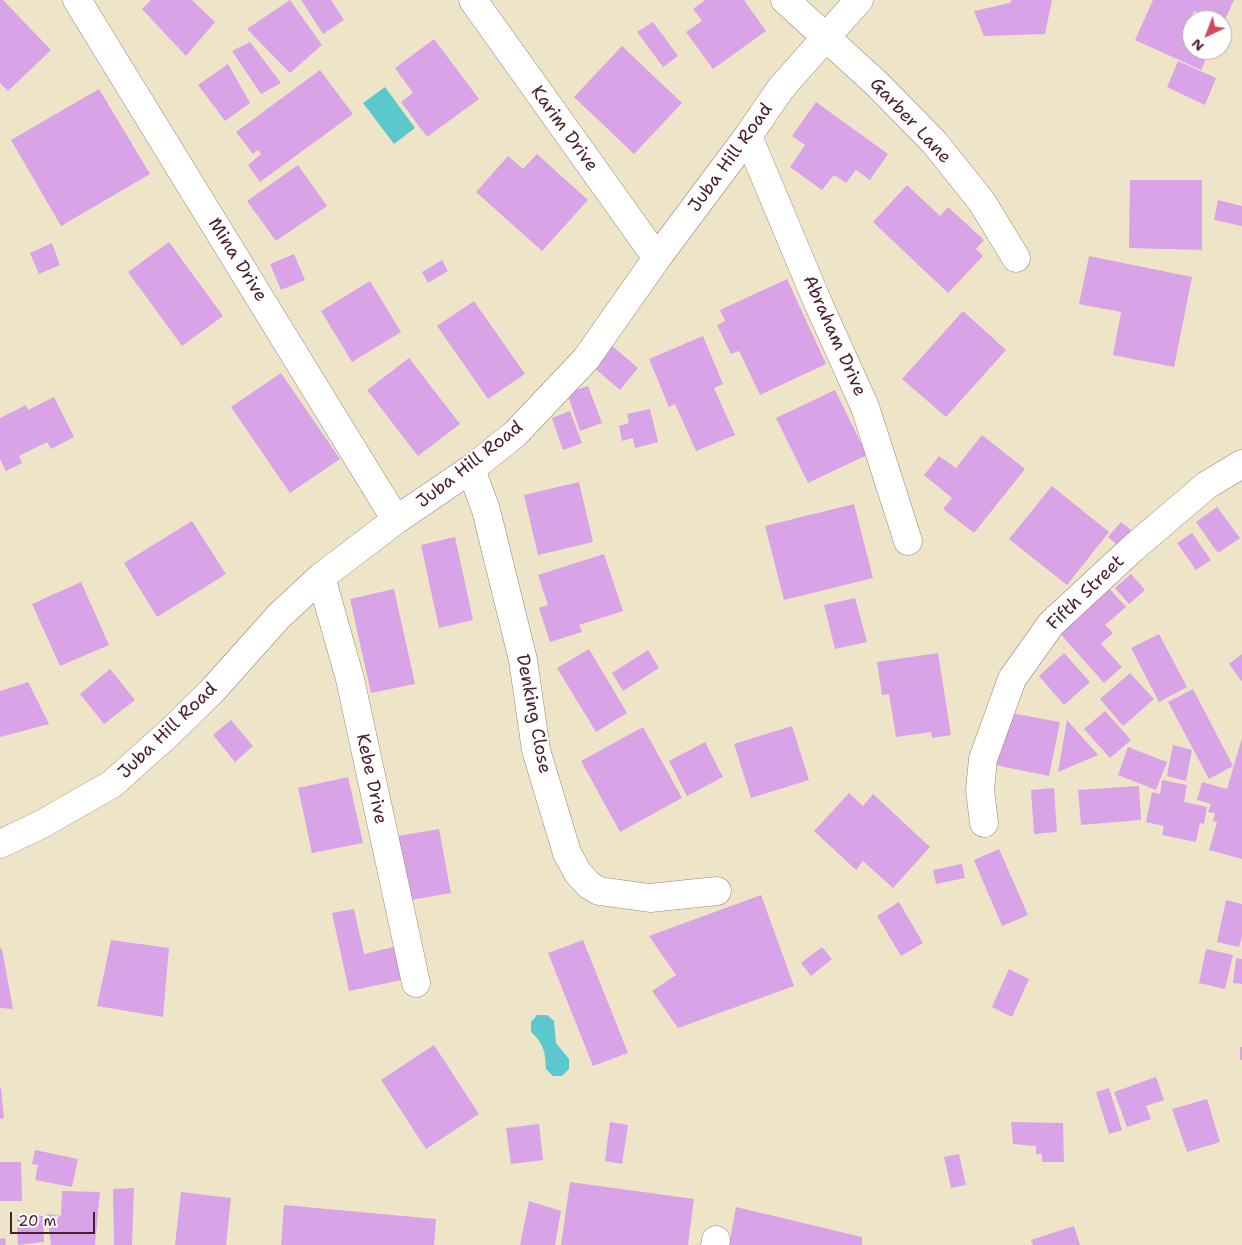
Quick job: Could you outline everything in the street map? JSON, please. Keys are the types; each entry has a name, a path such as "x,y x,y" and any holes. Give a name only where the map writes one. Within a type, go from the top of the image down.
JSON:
{"street":[{"name":"Mina Drive","path":"77,0 396,520"},
{"name":"Karim Drive","path":"472,0 657,258"},
{"name":"Garber Lane","path":"785,0 876,83 934,142 982,202 1016,258"},
{"name":"Juba Hill Road","path":"0,844 42,824 112,784 169,733 212,690 279,616 321,577 396,520 471,469 515,434 586,358 781,88 859,0"},
{"name":"Abraham Drive","path":"748,136 818,304 865,407 908,541"},
{"name":"Fifth Street","path":"984,823 980,790 983,758 1012,679 1034,647 1051,624 1133,548 1207,485 1242,464"},
{"name":"Denking Close","path":"471,469 486,510 523,660 536,750 568,853 578,873 589,885 599,891 650,898 717,891"},
{"name":"Kebe Drive","path":"321,577 350,679 416,983"}],"water":[{"path":"385,87 415,128 394,144 363,103"},
{"path":"537,1015 547,1015 554,1021 556,1043 569,1059 569,1069 562,1076 553,1076 546,1069 543,1048 539,1040 531,1032 531,1022"}],"building":[{"path":"0,0 3,0 51,50 8,91 0,83"},
{"path":"151,0 192,0 215,22 186,56 142,9"},
{"path":"290,0 322,45 290,73 247,29"},
{"path":"301,0 331,0 344,20 323,34"},
{"path":"705,0 744,0 766,31 713,69 686,32 702,21 693,9"},
{"path":"1012,0 1052,0 1045,34 984,36 974,11 1010,3"},
{"path":"1153,0 1234,0 1229,10 1182,10 1182,60 1206,60 1201,70 1135,40"},
{"path":"653,22 678,56 663,67 637,32"},
{"path":"434,39 479,99 427,137 401,102 413,93 395,68"},
{"path":"250,42 281,83 261,94 232,51"},
{"path":"622,46 682,103 634,154 574,97"},
{"path":"1178,61 1216,78 1205,105 1167,87"},
{"path":"228,64 250,103 225,121 198,85"},
{"path":"320,70 353,114 260,182 248,165 261,154 258,150 253,154 236,132"},
{"path":"99,89 150,174 61,226 11,140"},
{"path":"816,102 888,154 870,180 856,170 846,183 834,175 822,190 790,167 805,145 792,136"},
{"path":"537,154 588,200 542,251 476,192 508,156 523,169"},
{"path":"298,165 327,206 276,241 247,201"},
{"path":"1130,180 1202,180 1202,250 1129,248"},
{"path":"907,185 940,216 948,207 984,240 976,249 983,256 948,293 873,222"},
{"path":"1218,200 1242,206 1242,226 1214,220"},
{"path":"169,242 223,316 182,346 128,272"},
{"path":"52,243 60,265 39,274 30,253"},
{"path":"294,254 305,280 281,290 270,264"},
{"path":"1089,256 1192,277 1174,367 1113,355 1121,312 1079,304"},
{"path":"442,260 448,271 428,283 422,272"},
{"path":"787,279 826,364 760,395 739,351 731,354 717,325 725,321 720,310"},
{"path":"370,281 401,332 352,362 321,311"},
{"path":"474,301 525,374 488,399 437,326"},
{"path":"963,311 1006,350 946,417 902,379"},
{"path":"703,336 723,384 714,388 735,435 696,451 675,404 669,407 649,359"},
{"path":"610,344 638,368 620,390 592,366"},
{"path":"409,358 460,424 418,456 367,390"},
{"path":"281,373 340,459 290,493 231,407"},
{"path":"588,386 602,423 580,431 567,393"},
{"path":"835,390 867,455 808,483 776,418"},
{"path":"54,397 74,437 51,449 47,442 19,456 22,463 6,471 0,459 0,418 26,405 28,410"},
{"path":"650,409 658,442 635,448 633,438 622,441 619,426 629,423 627,414"},
{"path":"570,411 582,443 563,450 552,418"},
{"path":"982,435 1025,469 974,533 943,509 952,498 924,475 939,456 956,468"},
{"path":"579,482 593,542 538,555 524,495"},
{"path":"1052,486 1109,532 1067,585 1009,539"},
{"path":"854,504 873,578 784,600 765,526"},
{"path":"1217,507 1240,538 1218,553 1196,522"},
{"path":"192,521 226,574 157,617 124,563"},
{"path":"1121,522 1131,530 1119,546 1108,537"},
{"path":"1192,533 1211,560 1196,570 1177,543"},
{"path":"455,537 473,620 439,628 421,545"},
{"path":"604,554 623,611 579,625 582,632 550,642 539,608 548,605 538,575"},
{"path":"1131,574 1145,590 1129,604 1115,588"},
{"path":"81,582 109,645 60,666 32,604"},
{"path":"1107,586 1126,607 1105,625 1113,633 1101,644 1122,667 1104,683 1057,630"},
{"path":"394,589 415,684 371,693 350,599"},
{"path":"855,598 867,642 835,649 824,605"},
{"path":"1159,634 1187,687 1159,702 1131,648"},
{"path":"589,649 627,713 596,732 557,668"},
{"path":"648,650 659,668 623,691 612,673"},
{"path":"938,653 951,735 932,738 931,732 896,737 889,694 882,695 877,662"},
{"path":"1064,653 1090,682 1064,705 1039,676"},
{"path":"1242,654 1242,682 1229,664"},
{"path":"110,669 135,700 104,724 80,694"},
{"path":"1130,673 1154,699 1123,726 1100,699"},
{"path":"28,682 49,724 0,737 0,691"},
{"path":"1193,689 1233,766 1209,779 1168,702"},
{"path":"1105,711 1131,740 1110,758 1084,729"},
{"path":"1005,712 1060,722 1049,776 995,765"},
{"path":"231,720 253,746 235,762 213,735"},
{"path":"1067,720 1098,755 1058,772"},
{"path":"792,726 809,780 751,798 734,744"},
{"path":"643,727 682,798 620,832 581,761"},
{"path":"1242,738 1242,859 1209,850 1217,822 1213,821 1215,813 1208,812 1211,804 1197,800 1202,782 1227,789"},
{"path":"705,742 723,777 687,796 669,761"},
{"path":"1173,745 1192,750 1186,781 1167,776"},
{"path":"1128,747 1167,762 1156,790 1118,775"},
{"path":"348,777 363,843 312,853 298,788"},
{"path":"1162,780 1187,785 1184,802 1207,807 1204,824 1200,823 1196,842 1162,835 1164,826 1146,822 1152,792 1160,794"},
{"path":"1139,786 1141,820 1081,825 1078,790"},
{"path":"1054,788 1057,832 1034,834 1031,790"},
{"path":"849,793 863,806 873,794 930,847 893,888 863,861 856,870 814,831"},
{"path":"439,829 451,893 411,900 398,836"},
{"path":"999,849 1028,915 1002,926 974,860"},
{"path":"962,864 965,878 936,884 933,870"},
{"path":"761,895 794,986 678,1028 652,991 676,975 649,936"},
{"path":"1226,900 1242,904 1242,936 1239,947 1217,942"},
{"path":"899,902 923,943 901,956 877,916"},
{"path":"354,909 364,954 394,947 401,980 349,991 332,913"},
{"path":"111,940 169,948 163,1017 97,1006"},
{"path":"583,940 628,1053 593,1066 548,953"},
{"path":"822,947 832,959 811,976 801,963"},
{"path":"0,948 2,949 13,1009 0,1008"},
{"path":"1206,949 1233,955 1225,989 1199,983"},
{"path":"1236,958 1242,959 1242,984 1233,983"},
{"path":"1009,969 1029,979 1012,1017 992,1007"},
{"path":"434,1045 479,1114 426,1149 381,1080"},
{"path":"1240,1047 1242,1047 1242,1060 1240,1060"},
{"path":"1156,1077 1164,1100 1146,1106 1151,1119 1127,1127 1114,1092"},
{"path":"0,1088 4,1118 0,1119"},
{"path":"1109,1088 1122,1130 1109,1134 1096,1092"},
{"path":"1207,1099 1220,1142 1187,1152 1172,1109"},
{"path":"610,1122 628,1125 622,1164 605,1161"},
{"path":"1011,1122 1063,1123 1064,1162 1042,1162 1042,1154 1036,1154 1036,1146 1013,1144"},
{"path":"539,1124 543,1160 511,1164 506,1128"},
{"path":"35,1150 78,1159 72,1187 35,1180 38,1165 32,1164"},
{"path":"959,1154 966,1185 951,1188 944,1157"},
{"path":"0,1162 21,1162 22,1201 0,1201"},
{"path":"570,1182 694,1199 688,1245 561,1245"},
{"path":"134,1188 132,1245 114,1245 113,1189"},
{"path":"62,1191 100,1192 95,1245 51,1245 47,1214 61,1216"},
{"path":"181,1192 231,1198 226,1245 175,1245"},
{"path":"529,1201 561,1211 555,1245 520,1245"},
{"path":"284,1205 436,1219 434,1245 281,1245"},
{"path":"736,1207 862,1237 862,1245 729,1245"},
{"path":"17,1215 43,1216 44,1242 18,1245"},
{"path":"1074,1226 1080,1245 1033,1245 1031,1240"},
{"path":"5,1238 6,1245 0,1245 0,1239"}]}
